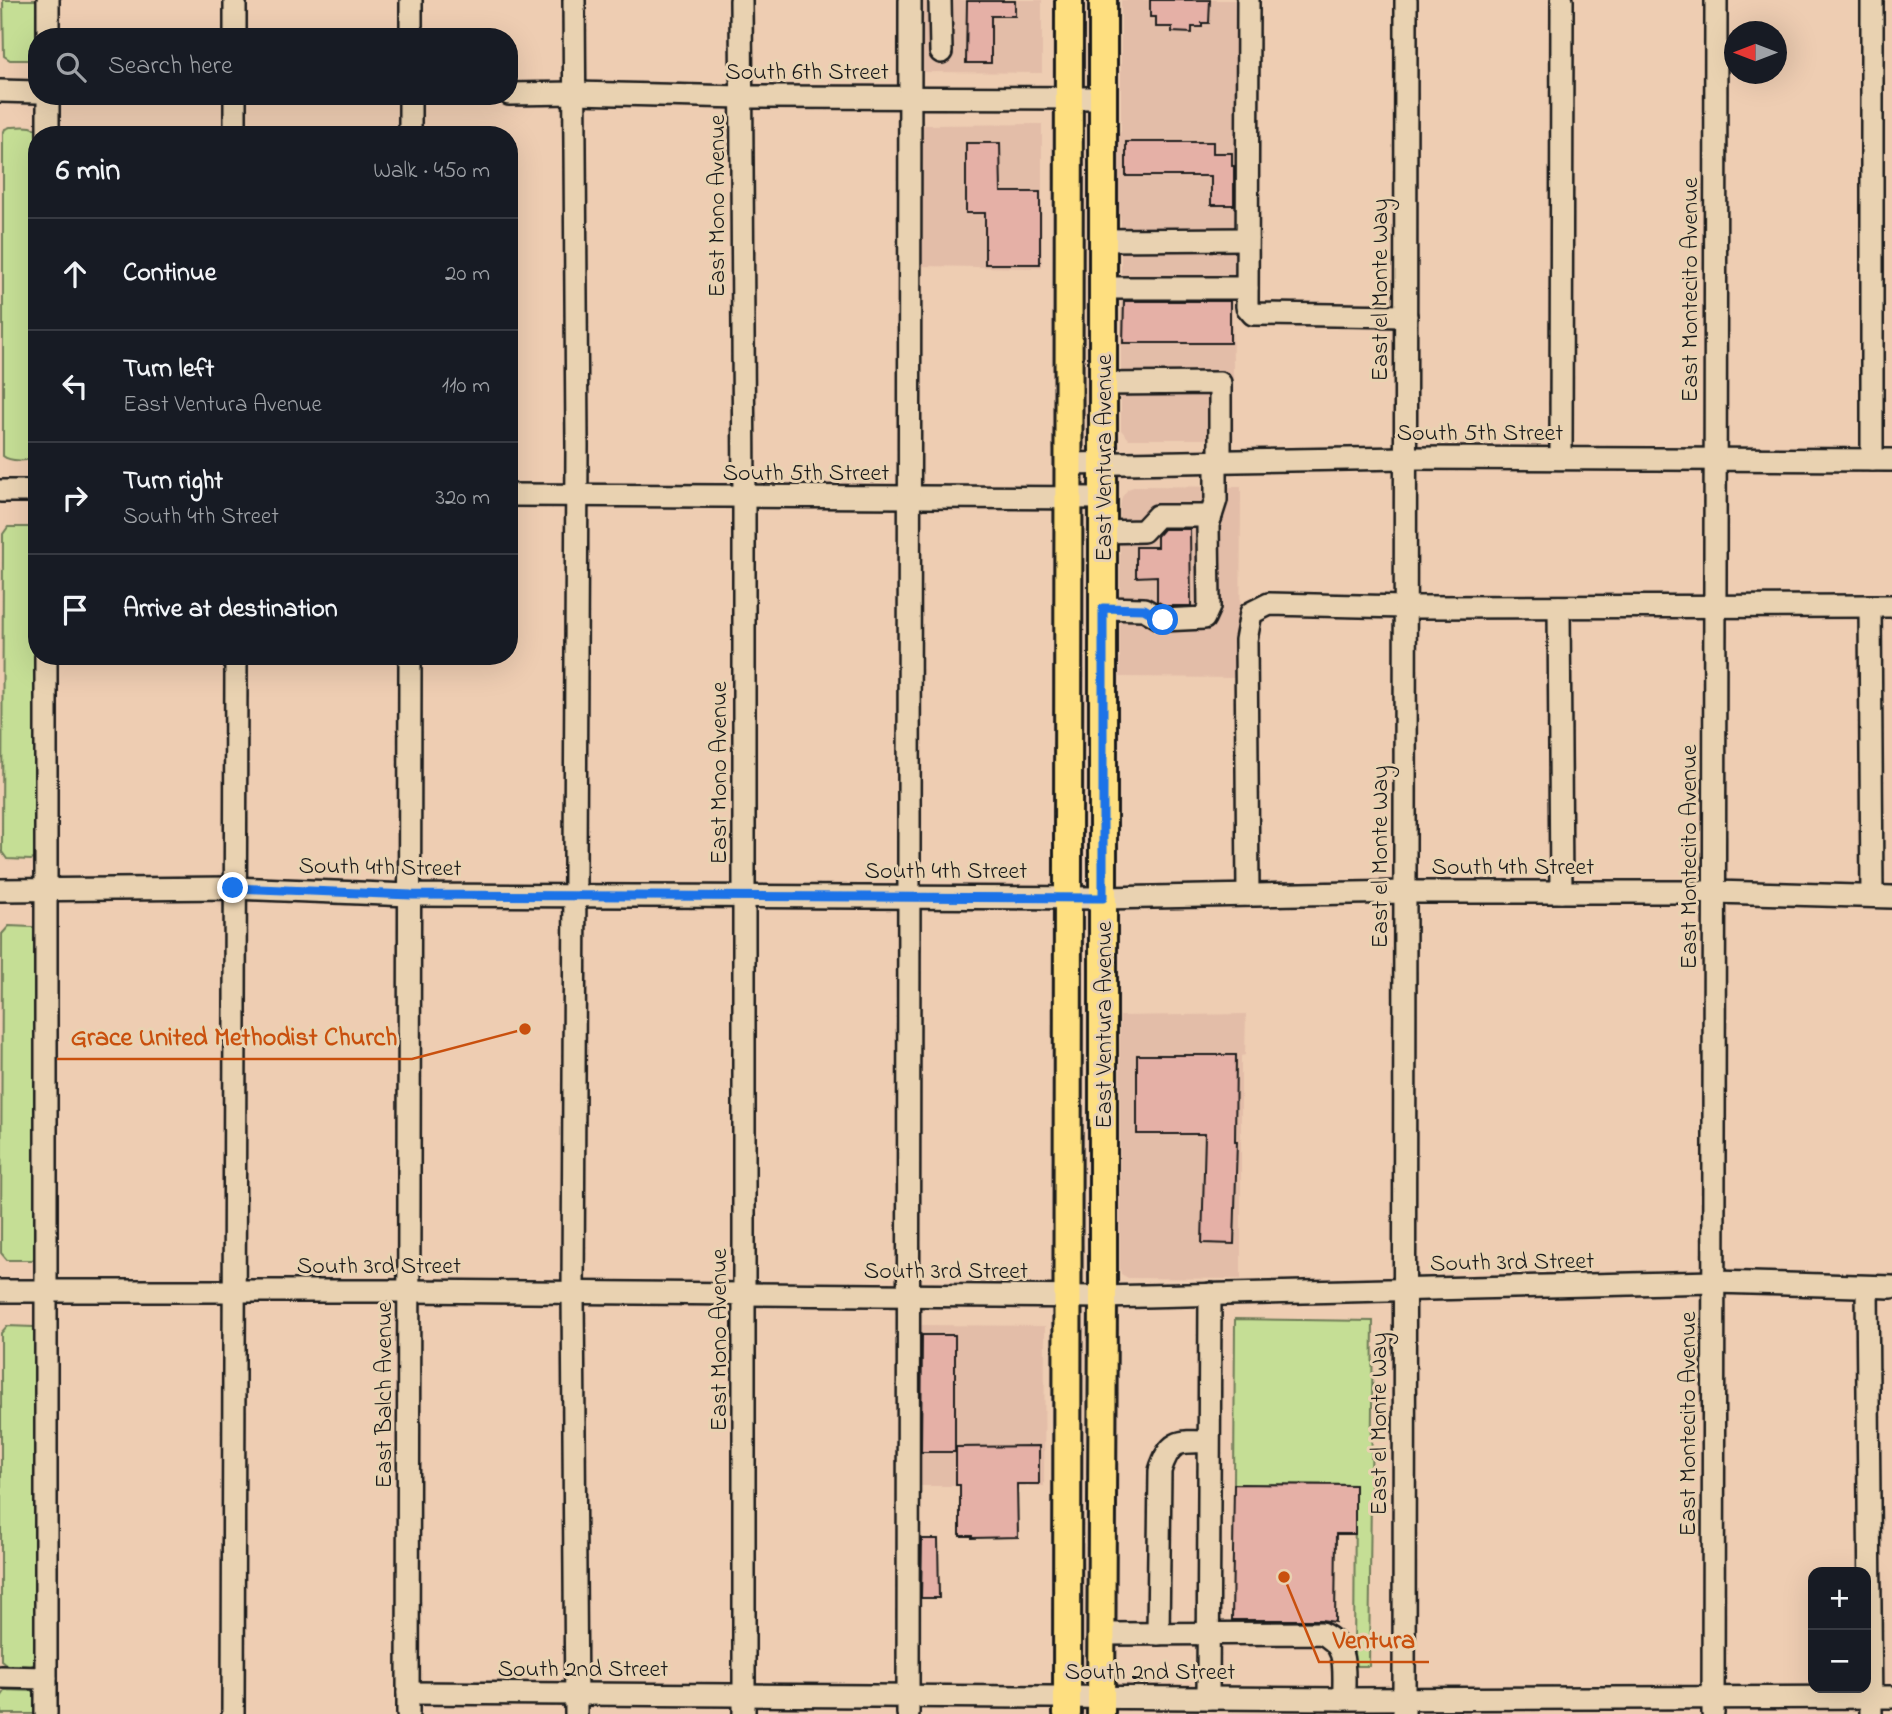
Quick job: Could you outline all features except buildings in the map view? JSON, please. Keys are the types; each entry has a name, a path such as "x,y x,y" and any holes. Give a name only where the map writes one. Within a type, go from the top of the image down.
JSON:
{"main road":[{"name":"East Ventura Avenue","path":"1067,1705 1069,0"},
{"name":"East Ventura Avenue","path":"1101,1705 1103,0"}],"street":[{"path":"48,0 48,28"},
{"path":"235,0 235,28"},
{"path":"411,0 411,28"},
{"path":"574,0 575,1704"},
{"name":"East Mono Avenue","path":"741,0 744,498 744,1704"},
{"path":"908,1705 910,0"},
{"path":"940,0 941,52"},
{"path":"1248,0 1247,307 1253,314 1406,316"},
{"name":"East el Monte Way","path":"1404,1706 1406,0"},
{"path":"1561,458 1562,0"},
{"name":"East Montecito Avenue","path":"1713,1706 1716,0"},
{"path":"1872,0 1882,460"},
{"path":"0,91 28,92"},
{"name":"South 6th Street","path":"518,94 1104,98"},
{"path":"48,105 48,126"},
{"path":"235,105 235,126"},
{"path":"410,126 411,105"},
{"path":"1103,240 1247,239"},
{"path":"1103,288 1247,288"},
{"path":"1102,384 1220,383 1216,500 1208,525 1209,607 1204,618 1163,620 1144,609 1103,608"},
{"name":"South 5th Street","path":"1069,464 1405,458 1882,460"},
{"path":"0,491 28,491"},
{"name":"South 5th Street","path":"518,495 1102,498"},
{"path":"1102,532 1143,531 1157,516 1211,516"},
{"path":"1248,895 1246,640 1251,613 1269,604 1405,607 1881,606 1882,897"},
{"path":"1559,607 1561,892"},
{"path":"46,665 46,1714"},
{"path":"233,1714 233,888 236,665"},
{"name":"East Balch Avenue","path":"408,1703 410,665"},
{"name":"South 4th Street","path":"0,891 233,888 411,895 1069,898 1405,892 1714,892 1882,897"},
{"name":"South 3rd Street","path":"0,1291 409,1291 1103,1297 1714,1282 1892,1287"},
{"path":"1867,1287 1878,1703"},
{"path":"1208,1698 1210,1294"},
{"path":"1158,1634 1160,1471 1166,1451 1181,1441 1208,1442"},
{"path":"1101,1634 1321,1633 1335,1639 1343,1652 1344,1699"},
{"path":"0,1677 46,1678"},
{"name":"South 2nd Street","path":"408,1703 1101,1705 1208,1698 1247,1706 1344,1699 1404,1706 1878,1703"}],"shaded area":[{"path":"919,0 1042,0 1042,73 919,72"},
{"path":"1121,0 1244,0 1243,297 1232,297 1234,439 1129,439 1121,430 1121,221 1113,196 1115,142 1121,131"},
{"path":"1042,124 1042,268 919,266 919,125"},
{"path":"1136,486 1241,487 1240,678 1120,677 1120,507 1122,497 1128,489"},
{"path":"1246,1014 1245,1055 1241,1056 1241,1279 1128,1278 1121,1274 1120,1269 1120,1016"},
{"path":"918,1325 1045,1326 1044,1486 918,1486"}],"green space":[{"path":"3,0 40,0 40,28 28,28 28,60 10,60 4,56"},
{"path":"28,127 28,459 24,460 3,456 5,129"},
{"path":"8,527 28,527 28,665 37,665 37,858 31,860 7,859 2,852 3,534"},
{"path":"9,926 32,927 37,930 37,1257 32,1260 7,1260 1,1253 2,934"},
{"path":"1235,1319 1373,1321 1369,1666 1354,1666 1355,1485 1234,1484"},
{"path":"7,1326 37,1329 37,1662 31,1666 7,1665 1,1660 1,1333"},
{"path":"6,1690 34,1691 37,1714 1,1714 1,1697"}],"place":[{"name":"Grace United Methodist Church","path":"525,1029"},
{"name":"Ventura","path":"1284,1577"}],"route":[{"path":"233,888 411,895 1103,898 1103,608 1144,609 1163,620"}]}
